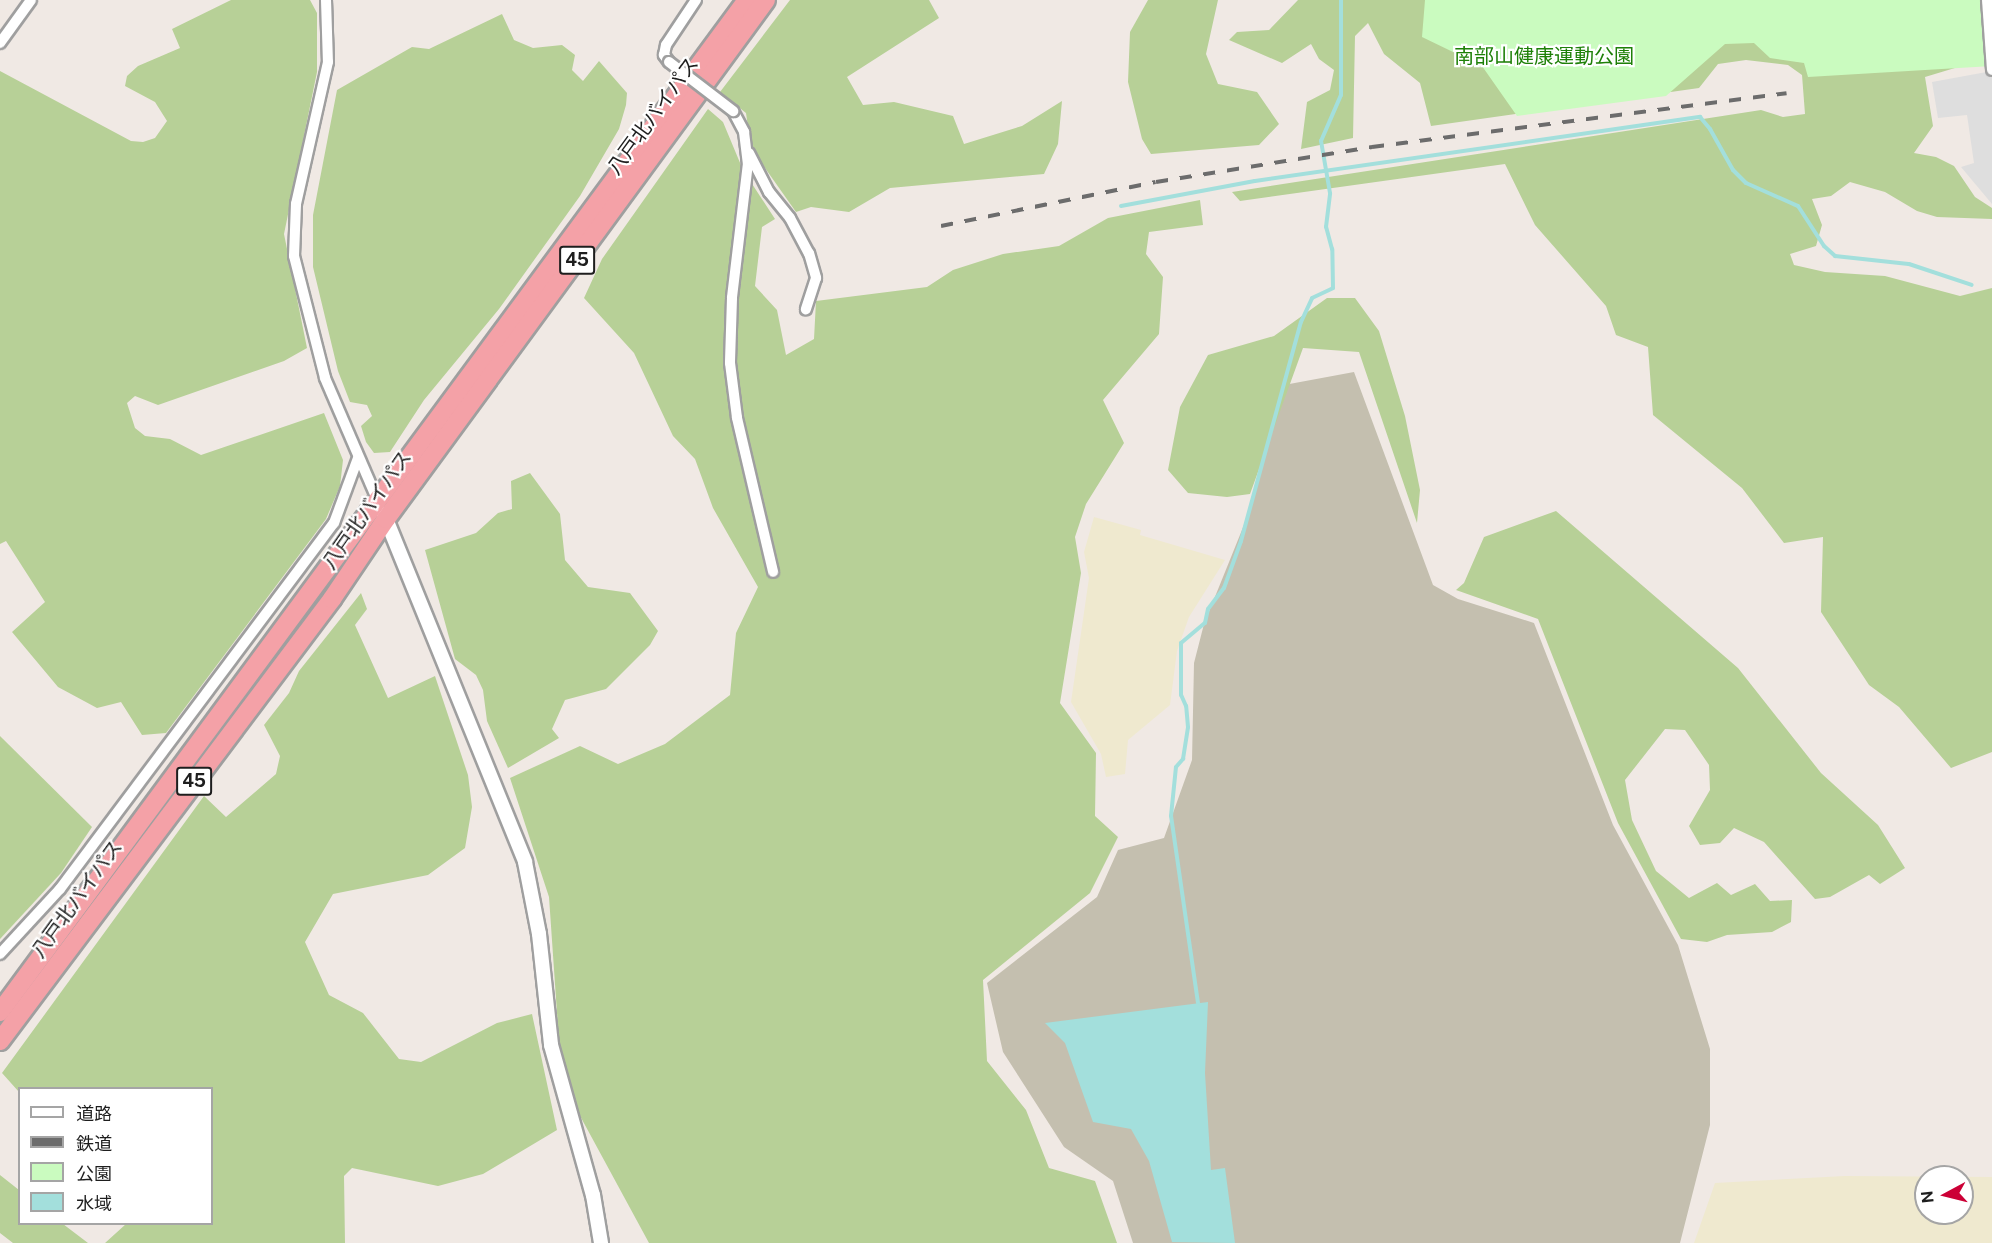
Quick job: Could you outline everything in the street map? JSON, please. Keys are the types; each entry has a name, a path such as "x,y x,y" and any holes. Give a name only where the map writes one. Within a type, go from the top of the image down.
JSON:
{"highway":[{"name":"八戸北バイパス","path":"0,1012 747,0"},
{"name":"八戸北バイパス","path":"0,1041 332,599 386,519 766,0"}],"street":[{"path":"0,43 31,0"},
{"path":"326,0 328,62 296,204 294,256 325,378 386,519 525,862 539,934 551,1045 593,1195 602,1243"},
{"path":"696,0 666,45 664,55 669,62 733,111 744,132 745,201 732,298 730,363 737,418 773,572"},
{"path":"1987,0 1992,70"},
{"path":"746,147 769,192 790,218 809,253 816,278 806,309"},
{"path":"0,954 60,890 334,523 358,458"}],"shaded area":[{"path":"1992,71 1992,204 1961,167 1974,163 1967,115 1938,118 1932,82"},
{"path":"1354,372 1433,585 1458,599 1534,623 1613,825 1678,945 1710,1049 1710,1125 1680,1243 1133,1243 1113,1181 1064,1147 1003,1052 987,983 1097,897 1118,850 1164,838 1192,760 1194,663 1204,624 1246,520 1284,385"},
{"path":"1094,517 1141,530 1140,535 1225,560 1189,617 1177,651 1170,705 1128,740 1125,774 1106,777 1101,754 1071,702 1089,578 1084,552"},
{"path":"1845,1176 1914,1176 1914,1225 1974,1225 1974,1177 1992,1177 1992,1243 1694,1243 1715,1183"}],"green space":[{"path":"231,0 310,0 317,13 317,72 284,234 307,348 284,361 158,405 135,396 127,403 135,428 145,436 170,439 201,455 324,413 343,460 340,486 326,519 166,733 142,735 121,702 97,708 58,687 12,632 45,602 6,541 0,544 0,71 131,141 143,142 155,138 167,121 155,102 125,86 127,76 138,66 180,48 172,29"},
{"path":"790,0 929,0 939,18 847,77 863,105 894,102 953,116 964,144 1022,126 1062,101 1058,144 1044,174 890,188 849,212 811,207 796,212 751,148 746,113 720,92"},
{"path":"1148,0 1218,0 1206,54 1218,84 1257,92 1279,124 1259,145 1151,154 1142,139 1128,82 1130,32"},
{"path":"1298,0 1970,0 1978,61 1925,77 1933,126 1914,153 1936,157 1954,166 1975,197 1992,208 1992,219 1937,217 1917,211 1885,192 1850,182 1831,196 1812,199 1822,225 1816,246 1790,254 1794,265 1825,272 1885,276 1960,296 1992,288 1992,752 1951,768 1899,707 1869,685 1821,612 1823,537 1784,543 1742,488 1653,415 1648,347 1616,335 1606,306 1535,225 1505,164 1240,201 1232,192 1761,110 1783,117 1805,114 1802,75 1788,65 1746,60 1718,64 1699,88 1431,126 1420,83 1384,54 1368,23 1355,36 1353,138 1301,149 1307,102 1330,90 1334,70 1319,59 1311,44 1282,63 1229,40 1237,32 1269,30"},
{"name":"南部山健康運動公園","path":"1425,0 1992,0 1992,66 1808,77 1804,63 1770,58 1754,43 1725,44 1666,96 1517,116 1482,66 1422,37"},
{"path":"502,14 514,40 533,48 562,45 575,55 572,70 583,81 599,61 627,93 626,105 619,129 580,196 499,309 424,400 390,452 374,453 366,442 361,426 372,416 367,405 350,402 338,371 313,267 313,215 337,90 412,47 429,49"},
{"path":"708,109 723,122 743,170 775,219 762,227 755,286 777,310 786,355 814,339 816,301 927,287 953,270 1003,254 1059,246 1108,218 1200,200 1203,225 1149,232 1146,254 1163,277 1159,334 1103,400 1124,443 1086,504 1075,537 1081,573 1060,703 1096,753 1095,816 1118,837 1090,893 983,980 987,1061 1026,1110 1049,1168 1095,1181 1117,1243 649,1243 579,1114 559,1042 549,897 510,778 580,746 618,764 665,744 730,695 736,633 758,587 713,508 695,459 673,436 634,353 584,298 602,259"},
{"path":"1327,298 1355,298 1379,331 1405,416 1420,490 1417,523 1359,352 1303,348 1250,494 1227,497 1188,493 1168,470 1180,407 1208,355 1274,336"},
{"path":"530,473 560,514 565,560 588,587 630,593 658,631 650,645 606,689 565,700 552,729 559,738 508,768 487,721 483,690 476,675 455,659 425,550 476,533 498,513 512,509 511,481"},
{"path":"1556,511 1738,668 1821,773 1878,825 1905,868 1880,884 1869,875 1830,897 1815,899 1764,842 1734,828 1720,843 1700,845 1689,826 1710,790 1709,765 1685,730 1665,729 1625,780 1632,820 1656,871 1689,898 1717,883 1731,895 1755,884 1770,901 1792,900 1791,922 1772,932 1727,935 1707,942 1681,939 1618,823 1538,619 1456,590 1464,583 1484,537"},
{"path":"361,593 367,609 355,625 388,698 435,676 468,775 472,807 465,848 428,875 333,894 305,942 329,995 363,1013 399,1059 421,1062 497,1023 532,1014 557,1130 483,1174 438,1186 352,1168 344,1176 345,1243 105,1243 125,1225 213,1225 213,1087 18,1087 18,1091 2,1073 204,796 226,817 276,774 280,756 264,725 289,693 299,671"},
{"path":"0,736 92,827 61,873 0,939"},
{"path":"0,1175 18,1189 18,1225 64,1225 88,1243 13,1243 0,1233"}],"water":[{"path":"1208,1002 1205,1073 1211,1170 1225,1168 1235,1243 1172,1242 1149,1161 1131,1129 1093,1122 1065,1043 1045,1023"}],"waterway":[{"path":"1198,1003 1171,816 1176,767 1183,759 1188,727 1186,706 1181,695 1181,643 1205,623 1208,609 1224,588 1241,541 1301,322 1312,298 1333,288 1332,249 1326,227 1330,193 1321,141 1341,95 1341,0"},
{"path":"1121,206 1255,181 1700,117 1710,129 1733,170 1746,183 1798,206 1824,246 1835,256 1909,264 1972,285"}],"railway":[{"path":"941,226 1156,182 1372,147 1786,93"}]}
